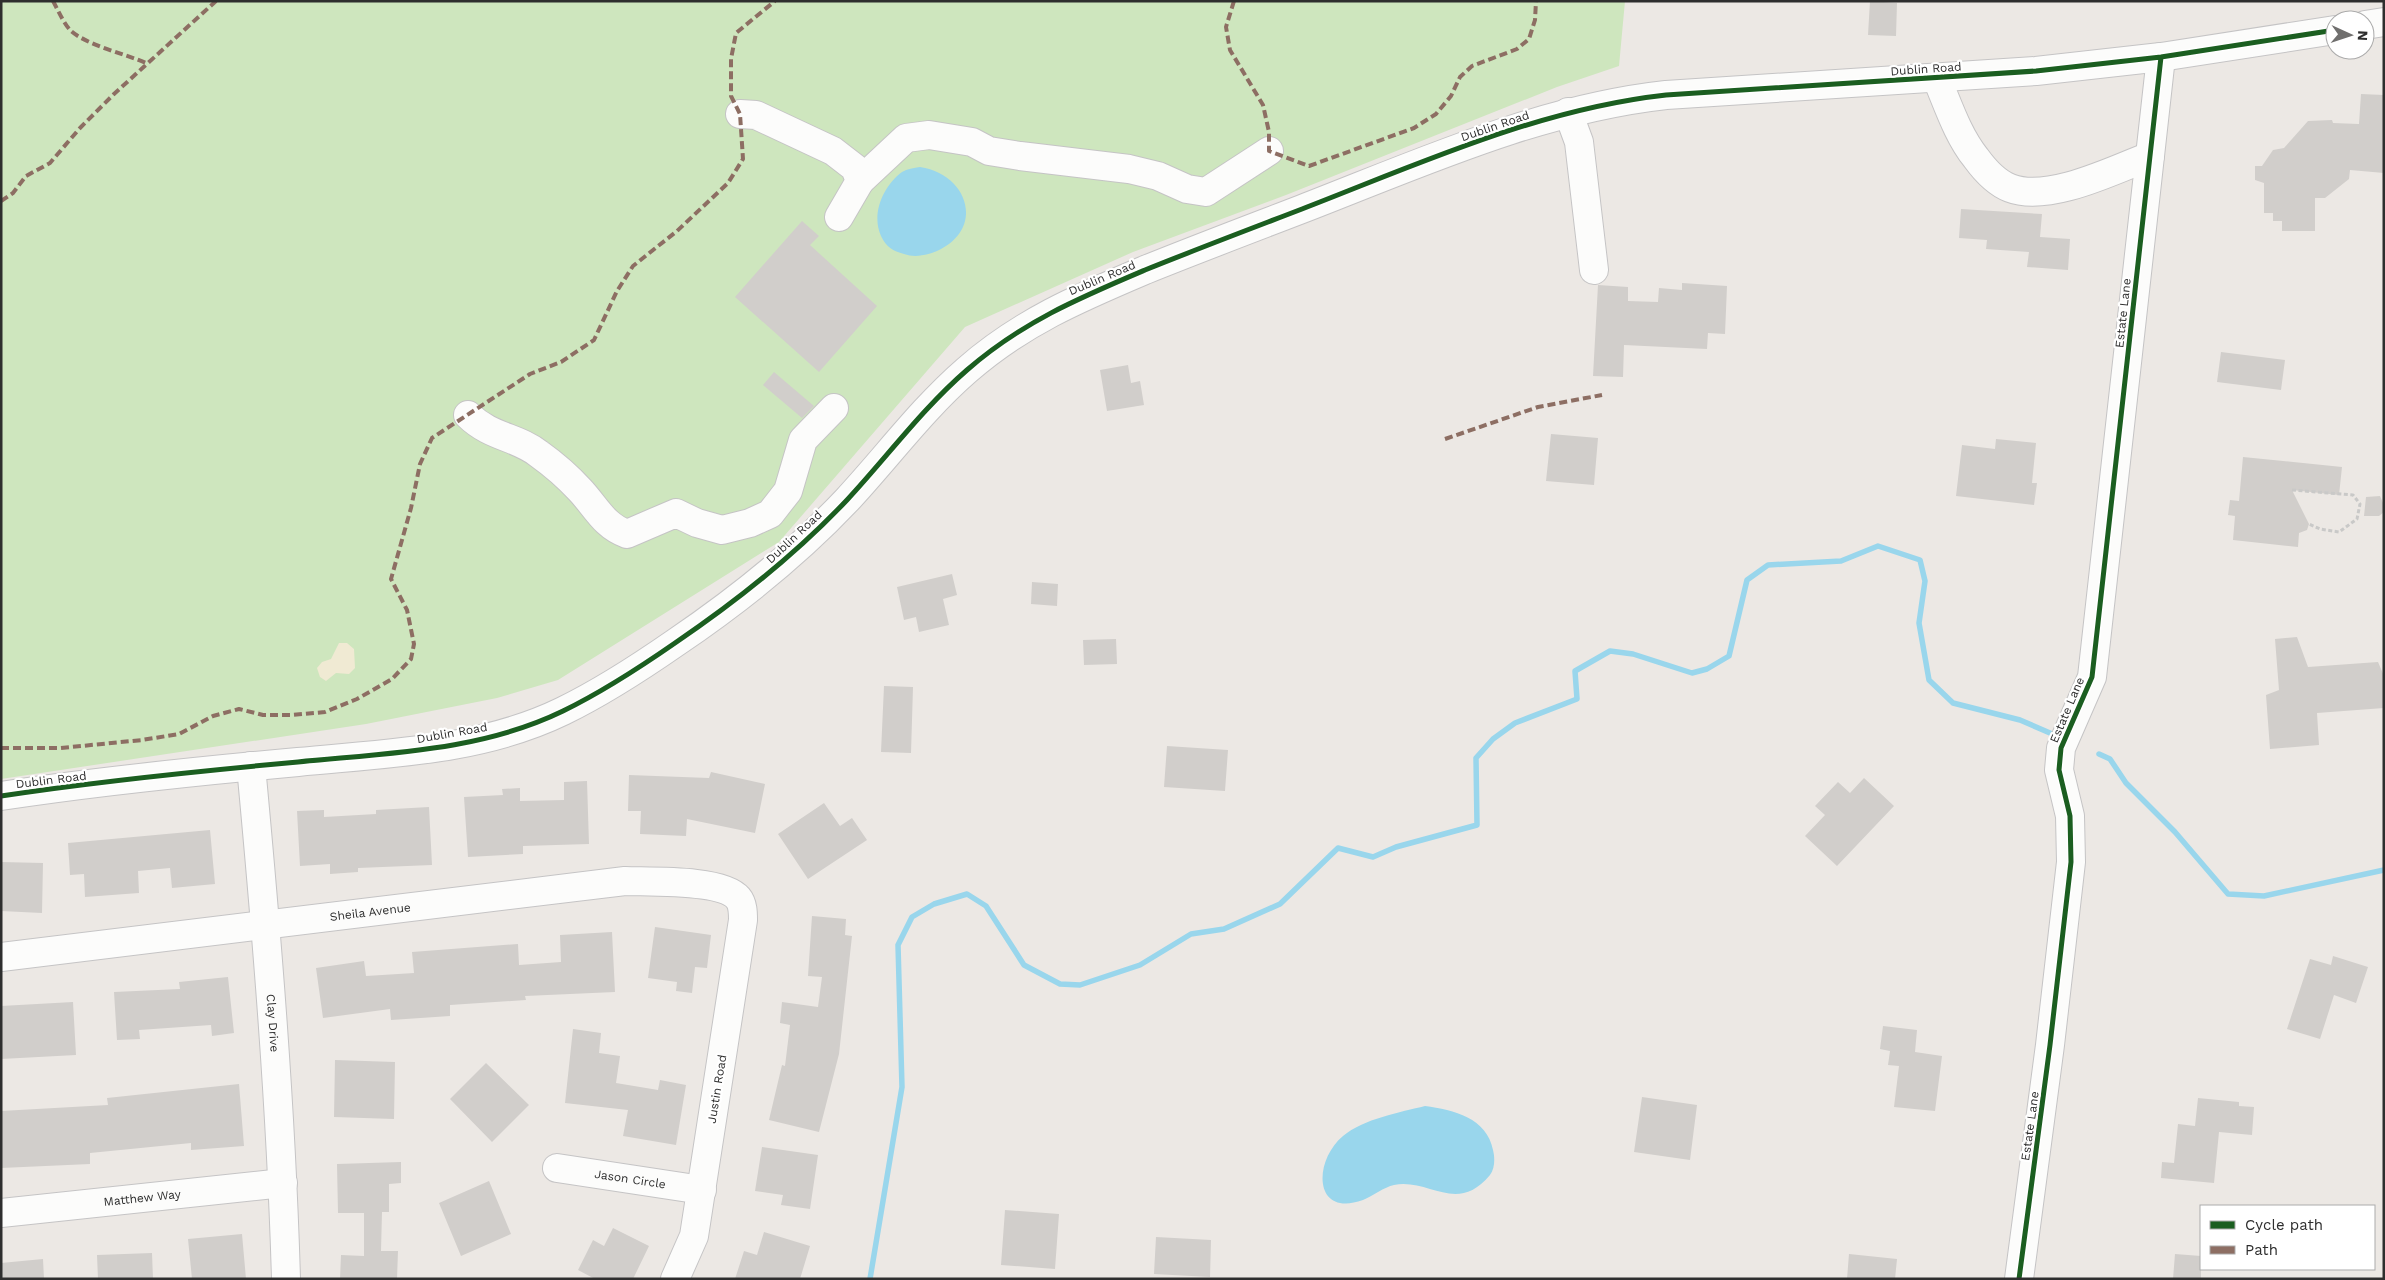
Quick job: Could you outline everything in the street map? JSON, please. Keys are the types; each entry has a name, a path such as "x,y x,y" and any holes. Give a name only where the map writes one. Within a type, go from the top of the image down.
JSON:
{"street":[{"name":"Dublin Road","path":"1,796 251,766 438,748 520,728 565,710 650,660 778,567 848,498 934,402 965,372 1003,341 1045,314 1205,246 1472,144 1568,112 1614,101 1666,95 2028,72 2160,57 2325,32"},
{"name":"Estate Lane","path":"2019,1279 2050,1045 2071,862 2070,816 2059,770 2060,748 2092,677 2160,57"},
{"path":"1937,79 1960,132 1975,157 1990,174 2009,188 2029,192 2059,189 2082,183 2150,156"},
{"path":"1568,112 1579,142 1594,270"},
{"path":"740,114 756,115 833,151 855,168 860,182"},
{"path":"839,217 860,182 906,138 929,135 972,142 989,151 1129,169 1158,176 1187,189 1206,192 1268,151"},
{"path":"468,415 478,425 538,452 580,490 604,520 615,530 627,534 676,513 696,523 722,530 750,523 770,514 788,491 803,440 834,408"},
{"name":"Clay Drive","path":"251,766 266,925 283,1183 286,1279"},
{"name":"Sheila Avenue","path":"1,957 625,881 699,883 738,897"},
{"name":"Justin Road","path":"675,1279 680,1272 694,1236 702,1190 743,920 742,908 738,897"},
{"name":"Jason Circle","path":"557,1168 702,1190"},
{"name":"Matthew Way","path":"1,1213 283,1183"}],"path":[{"path":"2292,490 2353,495 2360,504 2357,519 2339,532 2320,529 2309,524"}],"green space":[{"path":"1,1 1625,1 1619,66 1557,87 1286,195 1133,252 965,327 779,542 558,680 497,698 366,724 1,779"}],"sand":[{"path":"339,643 347,643 354,649 355,668 349,674 336,673 326,681 320,677 317,668 322,662 331,659"}],"water":[{"path":"920,167 937,172 950,180 959,191 965,203 966,217 962,230 952,241 937,251 921,256 912,256 896,251 888,246 881,236 877,219 881,201 889,185 902,172"},
{"path":"1425,1106 1458,1113 1468,1118 1484,1130 1490,1139 1494,1156 1493,1169 1490,1175 1478,1187 1454,1194 1407,1184 1394,1185 1363,1200 1347,1203 1335,1201 1327,1194 1323,1184 1326,1159 1333,1147 1343,1136 1351,1130 1371,1121"}],"building":[{"path":"1870,1 1897,3 1896,36 1868,35"},
{"path":"2361,94 2384,95 2384,173 2350,170 2349,179 2325,198 2315,198 2315,231 2282,231 2282,221 2273,221 2273,213 2264,213 2264,183 2255,180 2255,166 2262,166 2273,150 2284,148 2308,121 2332,120 2333,123 2359,124"},
{"path":"1961,209 2042,214 2040,237 2070,239 2068,270 2027,267 2029,252 1986,249 1987,240 1959,238"},
{"path":"802,221 819,236 810,245 877,306 819,372 735,297"},
{"path":"1682,283 1727,286 1725,334 1708,333 1707,349 1624,345 1623,377 1593,376 1598,285 1628,287 1628,301 1658,302 1659,288 1682,290"},
{"path":"2221,352 2285,360 2281,390 2217,382"},
{"path":"1128,365 1131,383 1140,381 1144,405 1107,411 1100,370"},
{"path":"774,372 814,406 802,418 763,385"},
{"path":"1551,434 1598,438 1594,485 1546,481"},
{"path":"1996,439 2036,443 2032,483 2037,483 2034,505 1956,496 1962,445 1995,449"},
{"path":"2243,457 2342,467 2339,495 2292,490 2309,524 2307,530 2299,533 2298,547 2233,540 2235,516 2228,515 2230,500 2239,501"},
{"path":"2380,496 2384,512 2379,516 2364,516 2366,497"},
{"path":"952,574 957,595 943,599 949,625 919,632 916,617 904,620 897,587"},
{"path":"1032,582 1058,584 1057,606 1031,604"},
{"path":"2297,637 2308,667 2378,662 2384,676 2384,708 2317,713 2319,745 2270,749 2266,695 2279,690 2275,639"},
{"path":"1116,639 1117,664 1084,665 1083,640"},
{"path":"884,686 913,687 911,753 881,752"},
{"path":"1167,746 1228,750 1225,791 1164,787"},
{"path":"711,772 765,784 755,833 687,819 686,836 640,834 641,811 628,811 629,775 709,778"},
{"path":"1864,778 1894,806 1837,866 1805,836 1825,815 1815,806 1838,782 1850,793"},
{"path":"587,781 589,844 523,846 523,854 468,857 464,797 503,795 502,789 520,788 520,801 564,800 564,782"},
{"path":"824,803 840,826 852,818 867,840 808,879 778,834"},
{"path":"429,807 432,865 358,868 358,872 330,874 330,864 300,866 297,811 324,810 324,817 376,814 376,810"},
{"path":"210,830 215,884 172,888 170,868 138,871 139,893 85,897 84,874 70,875 68,843"},
{"path":"1,862 43,863 42,913 1,911"},
{"path":"812,916 846,919 845,935 852,936 839,1054 819,1132 769,1120 782,1065 785,1066 790,1025 780,1023 782,1002 818,1007 822,977 808,976"},
{"path":"655,927 711,935 707,968 695,967 692,993 676,991 677,982 648,978"},
{"path":"612,932 615,992 525,996 526,1000 450,1005 450,1016 391,1020 390,1009 323,1018 316,968 364,961 366,976 414,973 412,952 518,944 519,965 561,962 560,935"},
{"path":"2333,956 2368,967 2356,1003 2334,995 2320,1039 2287,1029 2310,959 2331,965"},
{"path":"228,977 234,1033 212,1036 211,1025 139,1030 140,1039 117,1040 114,992 180,989 179,982"},
{"path":"73,1002 76,1055 1,1059 1,1006"},
{"path":"1883,1026 1917,1030 1915,1052 1942,1056 1935,1111 1894,1107 1899,1066 1888,1065 1890,1051 1880,1049"},
{"path":"573,1029 601,1033 599,1053 620,1056 616,1083 658,1090 660,1080 686,1085 676,1145 623,1136 628,1110 565,1103"},
{"path":"335,1060 395,1062 394,1119 334,1117"},
{"path":"486,1063 529,1105 492,1142 450,1099"},
{"path":"239,1084 244,1146 191,1150 191,1143 90,1153 90,1164 1,1168 1,1111 108,1105 107,1098"},
{"path":"1642,1097 1697,1105 1690,1160 1634,1152"},
{"path":"2198,1098 2239,1102 2239,1106 2254,1107 2252,1135 2219,1132 2214,1183 2161,1178 2162,1162 2174,1163 2178,1124 2195,1126"},
{"path":"762,1147 818,1155 810,1209 781,1205 783,1195 755,1191"},
{"path":"401,1162 401,1183 389,1184 389,1212 382,1212 381,1251 398,1251 397,1279 340,1279 341,1255 364,1256 364,1213 338,1213 337,1164"},
{"path":"489,1181 511,1234 461,1256 439,1203"},
{"path":"1005,1210 1059,1214 1055,1269 1001,1265"},
{"path":"613,1228 649,1246 633,1279 595,1279 578,1270 593,1240 604,1246"},
{"path":"764,1232 810,1246 800,1279 735,1279 744,1251 757,1255"},
{"path":"242,1234 246,1279 192,1279 188,1239"},
{"path":"1156,1237 1211,1240 1210,1277 1154,1274"},
{"path":"152,1253 153,1279 98,1279 97,1255"},
{"path":"1849,1254 1897,1259 1895,1279 1847,1279"},
{"path":"2175,1254 2200,1256 2201,1279 2173,1279"},
{"path":"43,1259 44,1279 1,1279 1,1263"}],"waterway":[{"path":"870,1279 902,1087 898,945 912,917 934,904 967,894 986,906 1024,965 1060,984 1080,985 1140,965 1191,934 1224,929 1280,904 1338,848 1373,857 1396,847 1477,825 1476,758 1493,739 1515,723 1577,699 1575,671 1610,651 1633,654 1692,673 1707,669 1729,656 1747,580 1768,565 1841,561 1878,546 1920,560 1925,581 1919,623 1929,680 1953,703 2020,720 2050,733"},
{"path":"2099,754 2110,759 2126,783 2175,832 2228,894 2264,896 2384,870"}],"marked path":[{"path":"53,1 66,25 78,36 96,45 146,63"},
{"path":"1,201 13,193 26,176 50,163 80,128 114,94 216,1"},
{"path":"1,748 61,748 142,740 179,734 213,716 239,709 263,715 325,712 357,699 392,679 411,659 414,644 407,610 391,579 411,508 420,464 432,438 530,374 561,362 594,340 617,291 633,266 677,231 728,183 743,159 740,114 731,96 731,59 736,33 775,1"},
{"path":"1234,1 1226,27 1230,50 1263,105 1269,132 1269,151 1309,166 1414,128 1436,114 1451,96 1460,77 1472,66 1517,49 1529,39 1535,20 1536,1"},
{"path":"1445,439 1538,407 1602,395"}],"cycle path":[{"path":"1,796 149,777 434,748 500,735 563,711 606,688 648,662 721,611 765,576 807,540 847,500 920,417 951,385 988,353 1030,325 1074,301 1145,270 1436,156 1526,125 1572,112 1666,95 2036,71 2161,57 2325,32"},
{"path":"2019,1279 2050,1045 2071,862 2070,816 2059,770 2061,748 2092,677 2161,57"}]}
